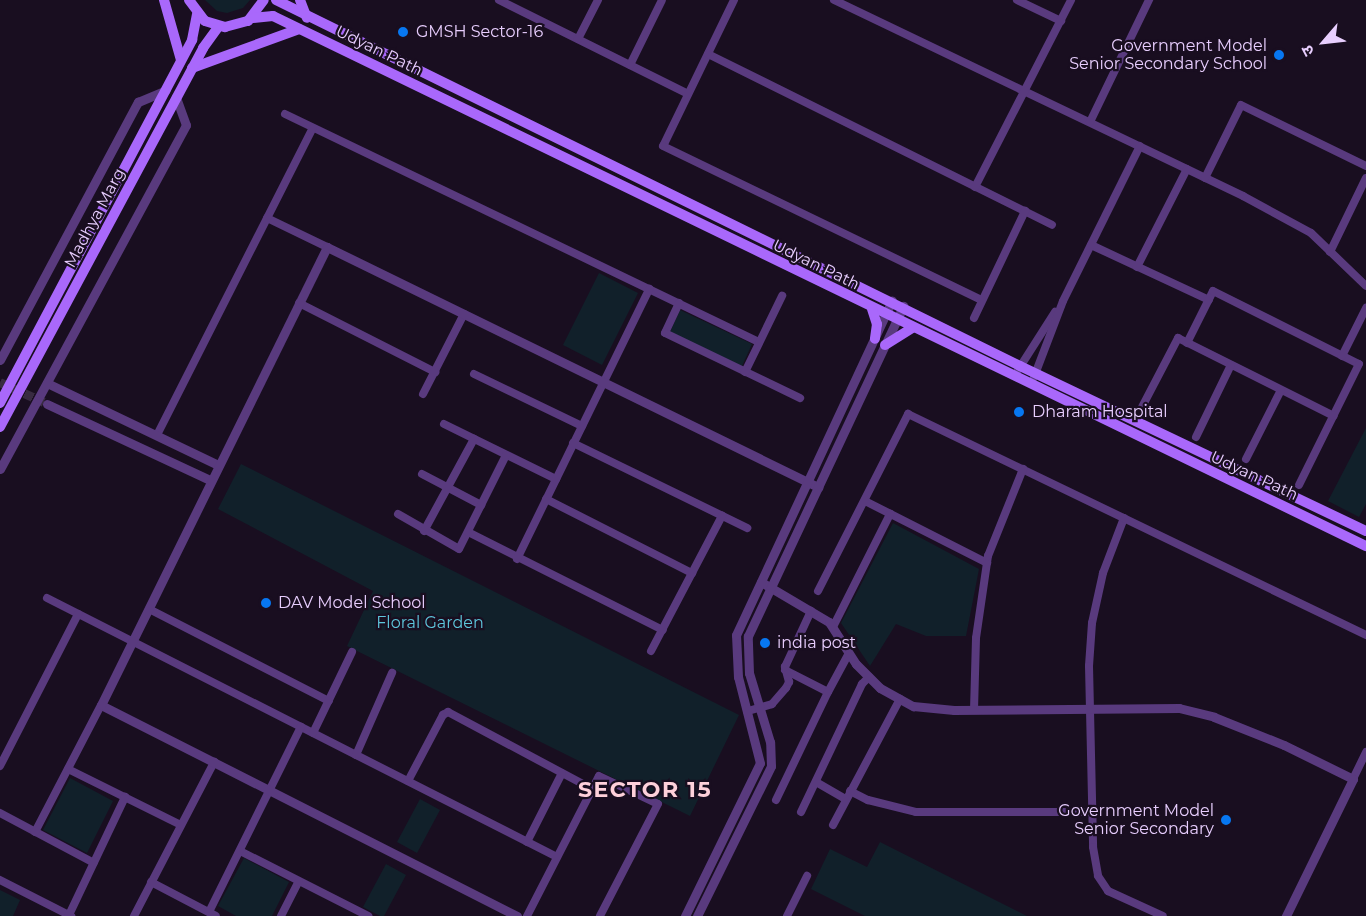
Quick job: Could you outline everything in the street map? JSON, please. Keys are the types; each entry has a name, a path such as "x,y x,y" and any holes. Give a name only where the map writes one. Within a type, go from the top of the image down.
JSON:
{"main road":[{"path":"164,0 181,60"},
{"path":"189,0 197,14 219,26 231,27 253,18 264,0"},
{"name":"Udyan Path","path":"276,0 307,18 903,306 1036,374 1366,531"},
{"path":"300,0 307,18"},
{"name":"Madhya Marg","path":"0,403 192,40 197,14"},
{"name":"Udyan Path","path":"253,18 273,16 1029,386 1366,546"},
{"name":"Madhya Marg","path":"0,427 192,68 219,26"},
{"path":"192,68 299,29"},
{"path":"872,309 880,342 912,328"}],"street":[{"path":"499,0 688,94"},
{"path":"578,39 598,0"},
{"path":"630,65 662,0"},
{"path":"734,0 663,146 982,300"},
{"path":"834,0 1140,146 1311,233 1366,286"},
{"path":"1017,0 1061,21"},
{"path":"975,187 1071,0"},
{"path":"1090,122 1149,0"},
{"path":"708,54 1052,225"},
{"path":"0,360 138,102 166,90"},
{"path":"0,469 186,125 177,97"},
{"path":"1205,178 1241,105 1366,166"},
{"path":"285,114 759,342"},
{"path":"157,435 313,128"},
{"path":"1029,386 1036,374 1063,301 1140,146"},
{"path":"1137,267 1187,169"},
{"path":"1330,252 1366,178"},
{"path":"974,318 1024,212"},
{"path":"267,218 818,487"},
{"path":"1091,245 1209,300"},
{"path":"35,832 133,642 210,480 327,247"},
{"path":"516,559 649,289"},
{"path":"1187,343 1213,291 1359,364 1299,485"},
{"path":"745,372 782,296"},
{"path":"891,318 892,301"},
{"path":"1014,378 1063,301"},
{"path":"299,303 435,372"},
{"path":"679,303 665,333 800,398"},
{"path":"697,916 771,766 770,742 749,673 748,636 818,487 891,318 903,306"},
{"path":"1342,356 1366,308"},
{"path":"423,394 464,314"},
{"path":"1142,407 1178,338 1334,416"},
{"path":"685,916 760,764 738,677 736,635 808,482 880,342"},
{"path":"1196,437 1231,365"},
{"path":"474,374 582,426"},
{"path":"47,383 218,465"},
{"path":"1246,459 1281,390"},
{"path":"47,404 210,480"},
{"path":"818,591 908,414 1366,635"},
{"path":"444,424 556,479"},
{"path":"424,531 474,439"},
{"path":"573,443 747,528"},
{"path":"398,514 424,531 459,549 506,454"},
{"path":"974,710 975,647 987,563 1023,469"},
{"path":"422,474 482,505"},
{"path":"546,499 692,573"},
{"path":"865,501 987,563"},
{"path":"833,627 890,514"},
{"path":"651,651 722,516"},
{"path":"1124,518 1103,573 1092,624 1092,812 1098,876 1108,891 1163,916"},
{"path":"468,532 516,559 663,630"},
{"path":"761,582 811,611 833,627 849,653 869,677 913,706 974,710 1179,708 1214,717 1353,779"},
{"path":"47,598 557,857"},
{"path":"149,609 329,701"},
{"path":"748,711 780,698 789,682 785,670 811,611"},
{"path":"0,766 78,614"},
{"path":"313,733 352,652"},
{"path":"776,800 849,653"},
{"path":"785,670 828,692"},
{"path":"356,755 392,673"},
{"path":"801,812 862,684 869,677"},
{"path":"833,825 900,699"},
{"path":"101,705 517,916"},
{"path":"408,781 443,714 448,712 592,789"},
{"path":"151,882 213,914 240,851 301,727"},
{"path":"1286,916 1366,754"},
{"path":"134,916 214,762"},
{"path":"68,769 181,825"},
{"path":"527,842 562,773"},
{"path":"527,916 599,776 658,804 600,916"},
{"path":"816,782 848,795 916,812 1092,812"},
{"path":"0,880 70,916 125,797"},
{"path":"0,813 94,863"},
{"path":"240,851 368,916"},
{"path":"787,916 807,876"},
{"path":"281,916 299,881"},
{"path":"346,916 350,907"}],"green space":[{"path":"205,0 250,0 243,8 227,13 217,11"},
{"path":"599,273 638,293 602,365 563,345"},
{"path":"680,310 752,344 742,366 670,332"},
{"path":"1366,428 1366,504 1359,517 1328,501"},
{"name":"Floral Garden","path":"241,464 739,715 690,816 347,646 373,591 218,509"},
{"path":"893,523 979,569 966,636 926,636 896,624 870,666 841,623"},
{"path":"70,778 113,801 87,853 43,830"},
{"path":"420,799 440,810 417,853 397,842"},
{"path":"880,842 1027,916 865,916 811,889 830,849 867,867"},
{"path":"244,858 289,882 272,916 236,916 218,906"},
{"path":"386,864 406,875 384,916 380,916 363,907"},
{"path":"0,890 20,900 13,916 0,916"}],"tunnel":[{"path":"0,382 44,402"}],"place":[{"name":"GMSH Sector-16","path":"403,32"},
{"name":"Government Model Senior Secondary School","path":"1279,55"},
{"name":"Dharam Hospital","path":"1019,412"},
{"name":"DAV Model School","path":"266,603"},
{"name":"india post","path":"765,643"},
{"name":"Government Model Senior Secondary","path":"1226,820"}],"district":[{"name":"SECTOR 15","path":"645,790"}]}
